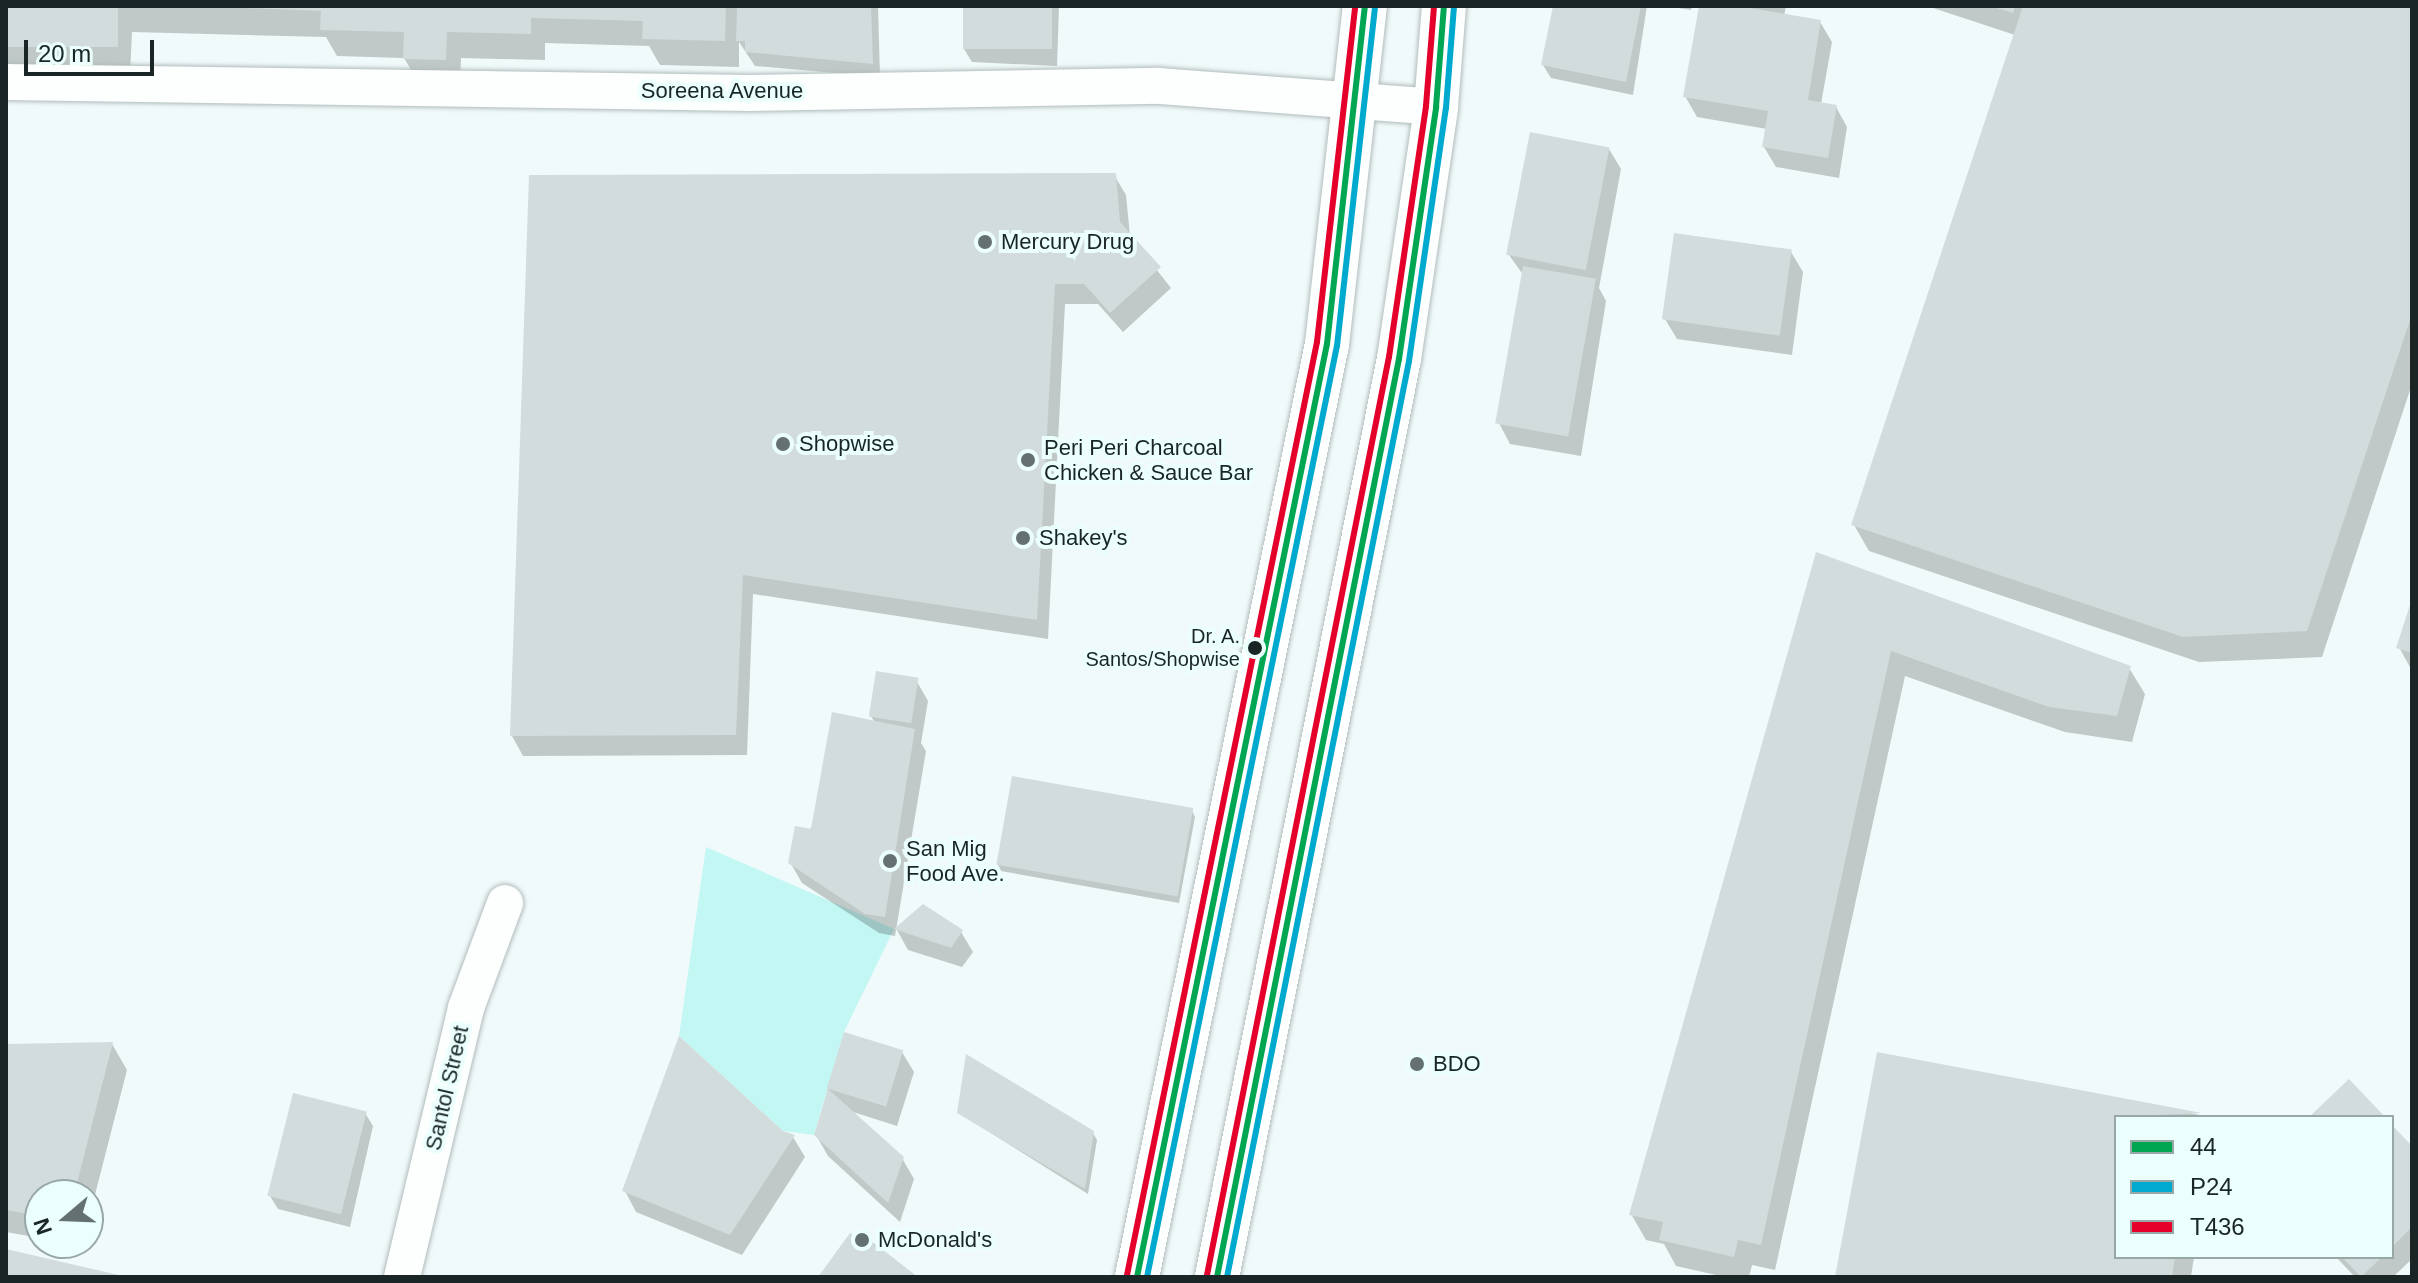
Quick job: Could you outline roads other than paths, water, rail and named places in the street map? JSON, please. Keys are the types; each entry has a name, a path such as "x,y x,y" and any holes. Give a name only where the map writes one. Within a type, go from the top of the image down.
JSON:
{"main road":[{"path":"1137,1277 1327,344 1358,100 1365,6"},
{"path":"1217,1277 1399,359 1436,107 1444,6"}],"street":[{"name":"Soreena Avenue","path":"6,82 749,93 1159,86 1436,107"},
{"name":"Santol Street","path":"402,1277 466,1008 505,903"}],"place":[{"name":"Mercury Drug","path":"985,242"},
{"name":"Shopwise","path":"783,444"},
{"name":"Peri Peri Charcoal Chicken & Sauce Bar","path":"1028,460"},
{"name":"Shakey's","path":"1023,538"},
{"name":"Dr. A. Santos/Shopwise","path":"1255,648"},
{"name":"San Mig Food Ave.","path":"890,861"},
{"name":"BDO","path":"1417,1064"},
{"name":"McDonald's","path":"862,1240"}]}
